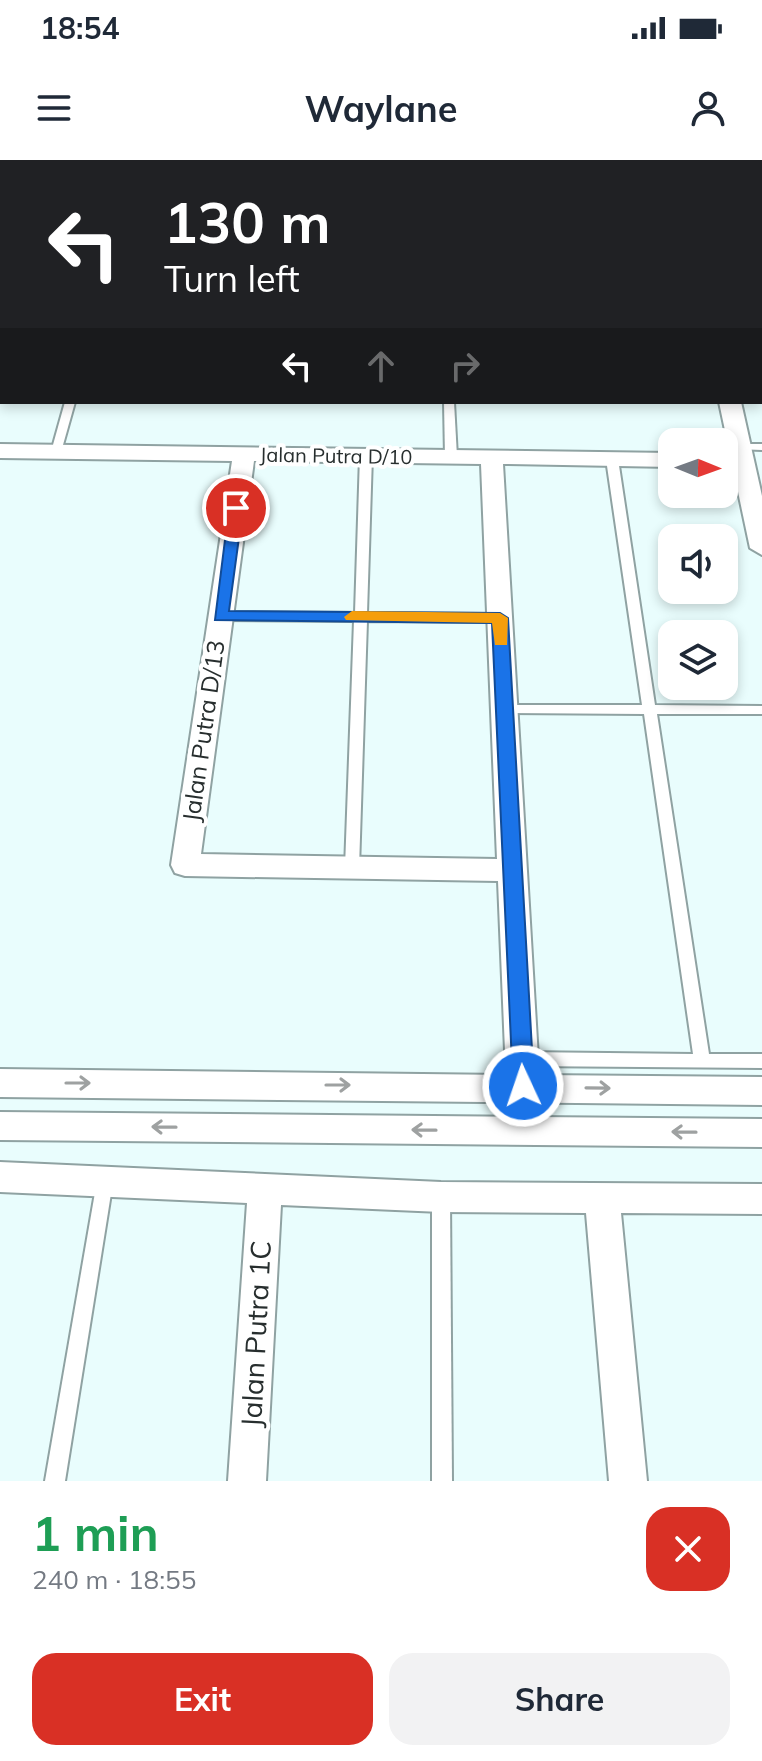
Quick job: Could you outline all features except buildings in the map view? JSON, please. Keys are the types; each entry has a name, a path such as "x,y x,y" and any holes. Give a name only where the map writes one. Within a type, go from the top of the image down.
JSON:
{"street":[{"path":"730,404 762,548"},
{"name":"Jalan Putra D/10","path":"0,451 658,460"},
{"name":"Jalan Putra D/13","path":"244,455 185,865 352,868"},
{"path":"492,458 523,1072"},
{"path":"352,868 512,870"},
{"path":"0,1083 523,1072 762,1091"},
{"path":"0,1126 762,1133"},
{"path":"0,1177 441,1197 762,1199"},
{"name":"Jalan Putra 1C","path":"247,1481 265,1187"},
{"path":"602,1197 628,1481"}],"lane":[{"path":"56,452 69,404"},
{"path":"449,404 451,457"},
{"path":"352,868 366,456"},
{"path":"612,459 702,1060"},
{"path":"221,616 500,618"},
{"path":"504,709 759,710"},
{"path":"523,1072 702,1060 762,1061"},
{"path":"55,1481 105,1181"},
{"path":"441,1197 442,1481"}],"slow traffic":[{"path":"352,617 500,618 501,641"}],"route":[{"path":"236,508 221,616 500,618 523,1086"}]}
